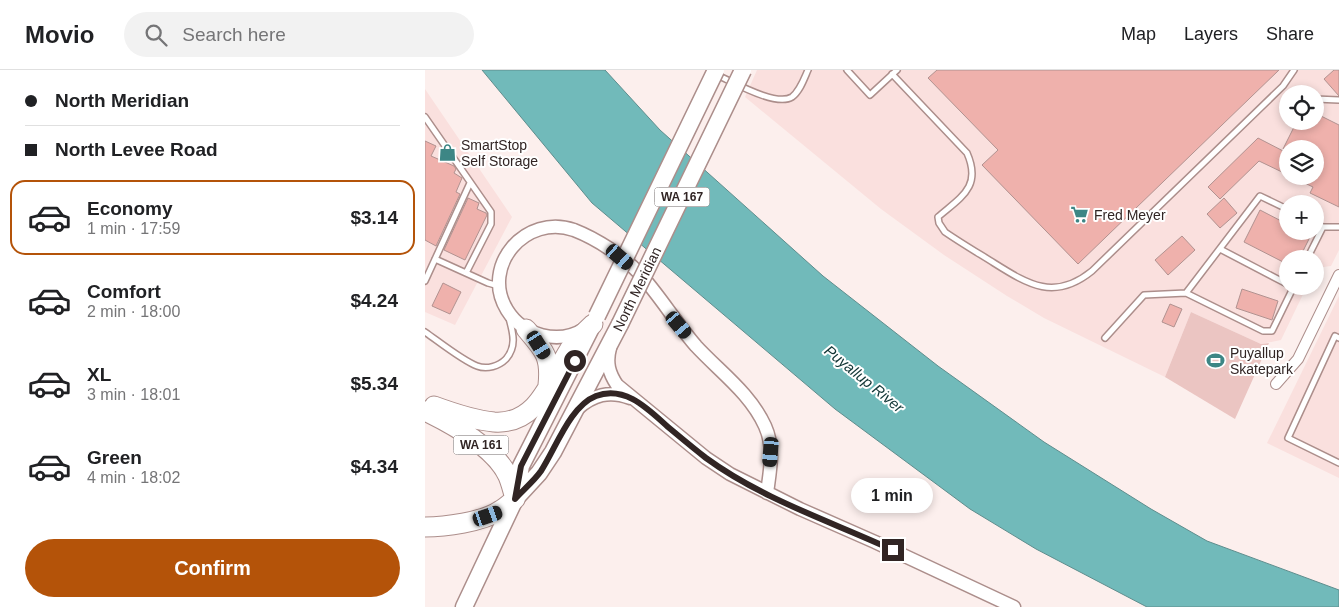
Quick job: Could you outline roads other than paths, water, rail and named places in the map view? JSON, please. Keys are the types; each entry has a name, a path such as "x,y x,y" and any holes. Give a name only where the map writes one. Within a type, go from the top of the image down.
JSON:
{"highway":[{"name":"WA 167","path":"425,404 478,420 496,422 513,420 524,416 537,405 571,348 595,320"},
{"path":"526,329 546,355 549,370 548,387"},
{"name":"WA 161","path":"425,411 466,434 488,450 507,475 515,499"},
{"name":"WA 167","path":"425,527 441,527 473,521 498,512 515,499"}],"main road":[{"name":"North Meridian","path":"465,607 515,499 521,466 595,320 716,70"},
{"name":"North Meridian","path":"515,499 539,473 553,452 616,331 743,70"}],"street":[{"path":"595,320 571,335 548,337 526,329 513,318 503,303 499,286 501,269 512,246 526,234 542,228 559,227 576,231 602,244 639,274 697,346 743,392 755,408 765,426 770,441 771,452 767,493"},
{"path":"1276,384 1298,359 1339,275"},
{"path":"616,331 608,355 608,364 617,385 706,458 730,474 767,493 1014,607"},
{"path":"575,410 588,400 608,394 621,394 643,405"}],"lane":[{"path":"709,71 761,95 785,100 798,91 808,70"},
{"path":"847,70 870,95 894,72 967,153 972,173 969,189 938,217 939,223 945,232 1021,280 1043,288 1066,286 1092,271 1283,86 1294,70"},
{"path":"1324,99 1339,100"},
{"path":"425,118 491,212 492,218 466,273"},
{"path":"425,281 470,183"},
{"path":"1186,293 1260,196 1279,205"},
{"path":"1324,227 1339,226"},
{"path":"1220,249 1279,280"},
{"path":"435,259 499,286"},
{"path":"1105,338 1144,295 1186,293 1263,332 1272,331 1289,295"},
{"path":"425,332 476,366 489,368 508,357 513,344 514,336 503,303"},
{"path":"1339,338 1335,336 1288,438 1339,463"}],"water":[{"name":"Puyallup River","path":"482,70 605,70 660,130 823,276 938,366 1044,442 1151,509 1207,541 1339,590 1339,607 1147,607 1036,549 970,509 835,409 592,203"}],"place":[{"name":"SmartStop Self Storage","path":"447,153"},
{"name":"Fred Meyer","path":"1080,215"},
{"name":"Puyallup Skatepark","path":"1216,361"}]}
